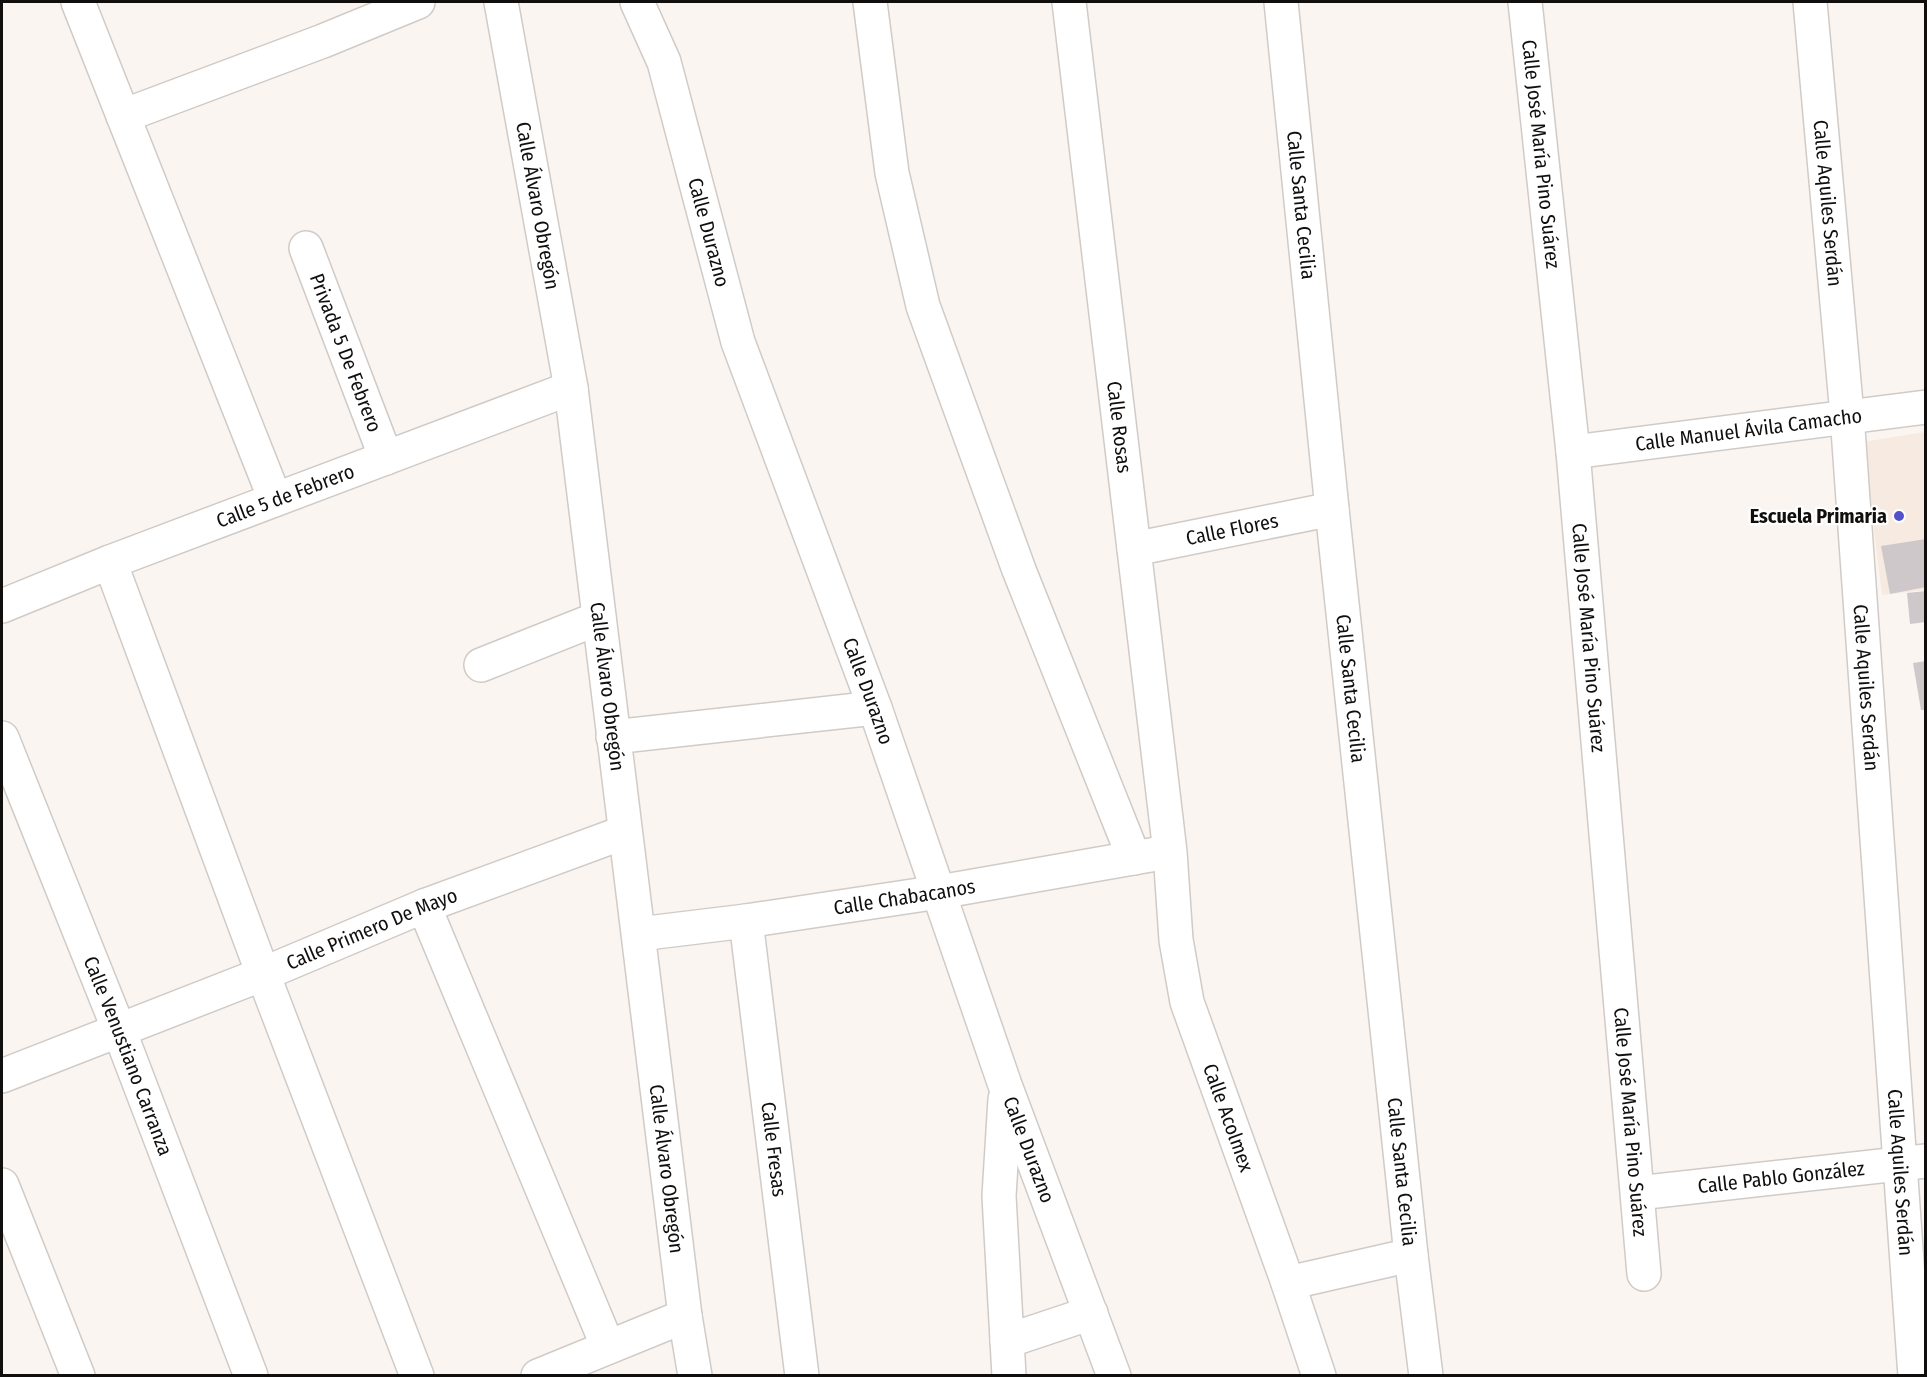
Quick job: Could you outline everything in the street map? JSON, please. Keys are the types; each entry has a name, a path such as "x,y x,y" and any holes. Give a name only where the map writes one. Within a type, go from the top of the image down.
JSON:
{"street":[{"path":"78,2 275,499"},
{"path":"123,116 323,41 418,2"},
{"name":"Calle Álvaro Obregón","path":"501,2 571,388 685,1316 695,1376"},
{"name":"Calle Durazno","path":"636,2 664,62 738,342 875,708 1005,1085 1114,1376"},
{"path":"870,2 892,173 923,306 1019,570 1134,858"},
{"name":"Calle Rosas","path":"1070,2 1170,852"},
{"name":"Calle Santa Cecilia","path":"1281,2 1332,509 1411,1255 1426,1376"},
{"name":"Calle José María Pino Suárez","path":"1525,2 1573,452 1644,1274"},
{"name":"Calle Aquiles Serdán","path":"1810,2 1913,1163 1915,1376"},
{"name":"Privada 5 De Febrero","path":"306,248 386,458"},
{"name":"Calle 5 de Febrero","path":"2,606 110,562 571,388"},
{"name":"Calle Manuel Ávila Camacho","path":"1573,452 1847,415 1926,407"},
{"name":"Calle Flores","path":"1134,549 1332,509"},
{"path":"110,562 263,974 417,1376"},
{"path":"481,665 599,618"},
{"path":"613,737 875,708"},
{"name":"Calle Venustiano Carranza","path":"2,738 119,1030 251,1376"},
{"name":"Calle Primero De Mayo","path":"2,1076 263,974 424,906 625,831"},
{"name":"Calle Chabacanos","path":"639,934 746,921 939,892 1170,852"},
{"name":"Calle Acolmex","path":"1170,852 1176,940 1187,1002 1319,1376"},
{"path":"424,906 608,1347"},
{"name":"Calle Fresas","path":"746,921 802,1376"},
{"path":"1005,1085 999,1196 1009,1376"},
{"name":"Calle Pablo González","path":"1638,1193 1913,1163"},
{"path":"2,1185 78,1376"},
{"path":"1288,1283 1411,1255"},
{"path":"1007,1341 1090,1313"},
{"path":"538,1376 685,1316"}],"shaded area":[{"name":"Escuela Primaria","path":"1925,432 1925,590 1882,595 1863,442"}],"building":[{"path":"1926,539 1926,587 1890,594 1881,546"},
{"path":"1926,591 1926,622 1910,624 1907,593"},
{"path":"1926,661 1926,710 1921,710 1913,663"}],"place":[{"name":"Escuela Primaria","path":"1899,516"}]}
